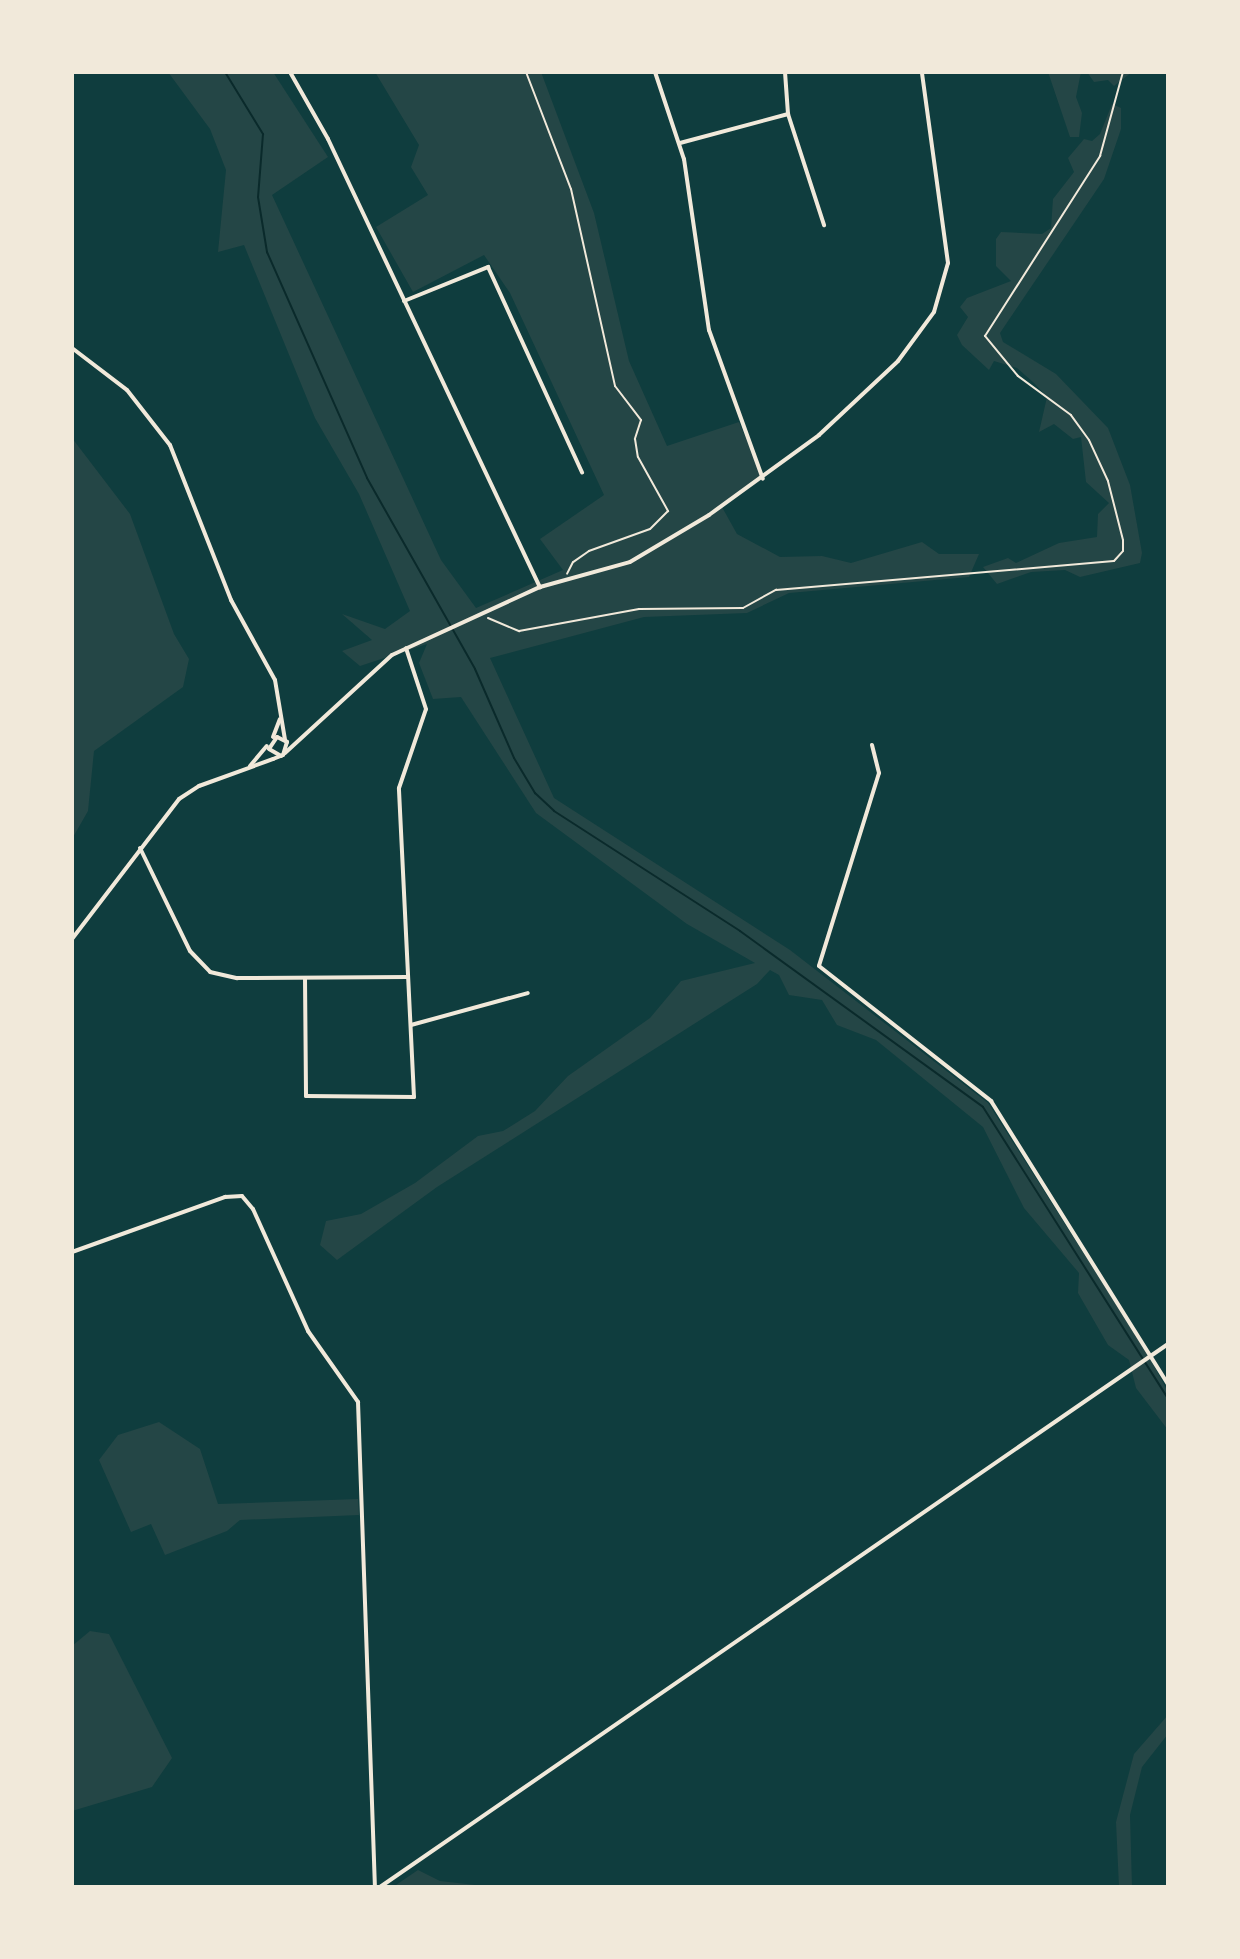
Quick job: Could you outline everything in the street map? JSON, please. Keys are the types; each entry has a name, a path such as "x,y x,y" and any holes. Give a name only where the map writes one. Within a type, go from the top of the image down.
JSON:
{"street":[{"path":"290,72 328,139 540,587"},
{"path":"655,72 680,143 705,315 763,479"},
{"path":"785,72 788,114 824,225"},
{"path":"72,939 184,795 283,754 303,739 371,670 406,648 540,587 639,558 763,479 842,417 894,366 939,301 947,249 922,72"},
{"path":"680,143 788,114"},
{"path":"404,301 488,267 582,472"},
{"path":"72,348 127,390 170,445 231,600 270,667 286,741 283,754"},
{"path":"305,978 306,1096 414,1097 399,784 426,709 406,648"},
{"path":"248,768 270,742 281,713"},
{"path":"270,742 303,739"},
{"path":"270,742 270,752 283,754"},
{"path":"872,745 879,773 819,966 991,1101 1168,1384"},
{"path":"140,848 190,951 205,968 229,977 407,977"},
{"path":"410,1025 528,993"},
{"path":"72,1252 225,1197 242,1196 253,1209 308,1331 358,1402 378,1887"},
{"path":"378,1887 1168,1344"}],"path":[{"path":"526,72 571,189 615,386 641,420 635,439 638,457 668,511 650,529 589,551 573,562 567,580"},
{"path":"483,613 519,631 639,609 743,608 776,590 1114,561 1123,551 1123,540 1108,481 1089,440 1071,415 1018,376 985,336 1094,167 1123,72"}],"shaded area":[{"path":"168,72 273,72 328,157 272,195 441,560 476,608 563,570 540,539 604,495 510,293 484,255 413,292 376,227 428,195 411,167 419,145 375,72 541,72 594,213 629,361 667,446 739,422 763,479 722,507 737,534 780,557 822,556 851,563 922,542 939,554 979,554 969,577 789,593 747,613 644,617 490,658 554,798 790,950 988,1103 1147,1353 1168,1392 1168,1430 1136,1388 1129,1360 1108,1345 1078,1293 1079,1273 1024,1208 983,1127 876,1040 837,1025 822,1000 789,995 779,975 770,970 757,984 437,1187 337,1260 320,1245 326,1221 361,1214 415,1183 478,1136 503,1131 535,1111 568,1076 650,1018 681,981 755,963 687,924 536,813 461,697 433,699 419,663 427,644 360,666 342,651 372,640 342,614 385,629 410,611 359,494 315,418 244,245 218,252 226,170 210,129"},
{"path":"1048,72 1081,72 1076,97 1082,113 1079,137 1070,137"},
{"path":"1087,72 1132,72 1114,86 1108,80 1094,82"},
{"path":"1112,104 1121,108 1121,129 1104,179 1000,333 1003,342 1056,374 1108,428 1130,485 1142,553 1140,563 1080,577 1065,570 1031,572 997,584 983,567 1008,558 1016,563 1059,543 1097,537 1098,514 1109,503 1086,482 1081,437 1073,439 1054,424 1039,432 1047,397 1034,383 1017,368 994,361 989,370 962,345 957,335 968,317 960,307 967,298 1011,281 996,266 996,239 1001,232 1042,234 1051,228 1053,199 1074,172 1068,158 1084,139 1092,141 1100,134"},
{"path":"72,438 130,514 174,634 189,659 183,687 94,751 88,811 72,839"},
{"path":"159,1422 200,1449 218,1504 358,1499 359,1515 240,1520 227,1531 165,1555 151,1524 131,1532 99,1460 118,1435"},
{"path":"90,1631 109,1634 172,1758 152,1787 72,1811 72,1646"},
{"path":"1168,1715 1168,1734 1142,1767 1130,1815 1132,1887 1119,1887 1116,1822 1134,1754"},
{"path":"418,1870 440,1881 493,1887 393,1887"}],"waterway":[{"path":"225,72 263,134 258,197 267,252 367,478 475,669 514,758 535,793 554,811 740,931 983,1107 1168,1399"}]}
